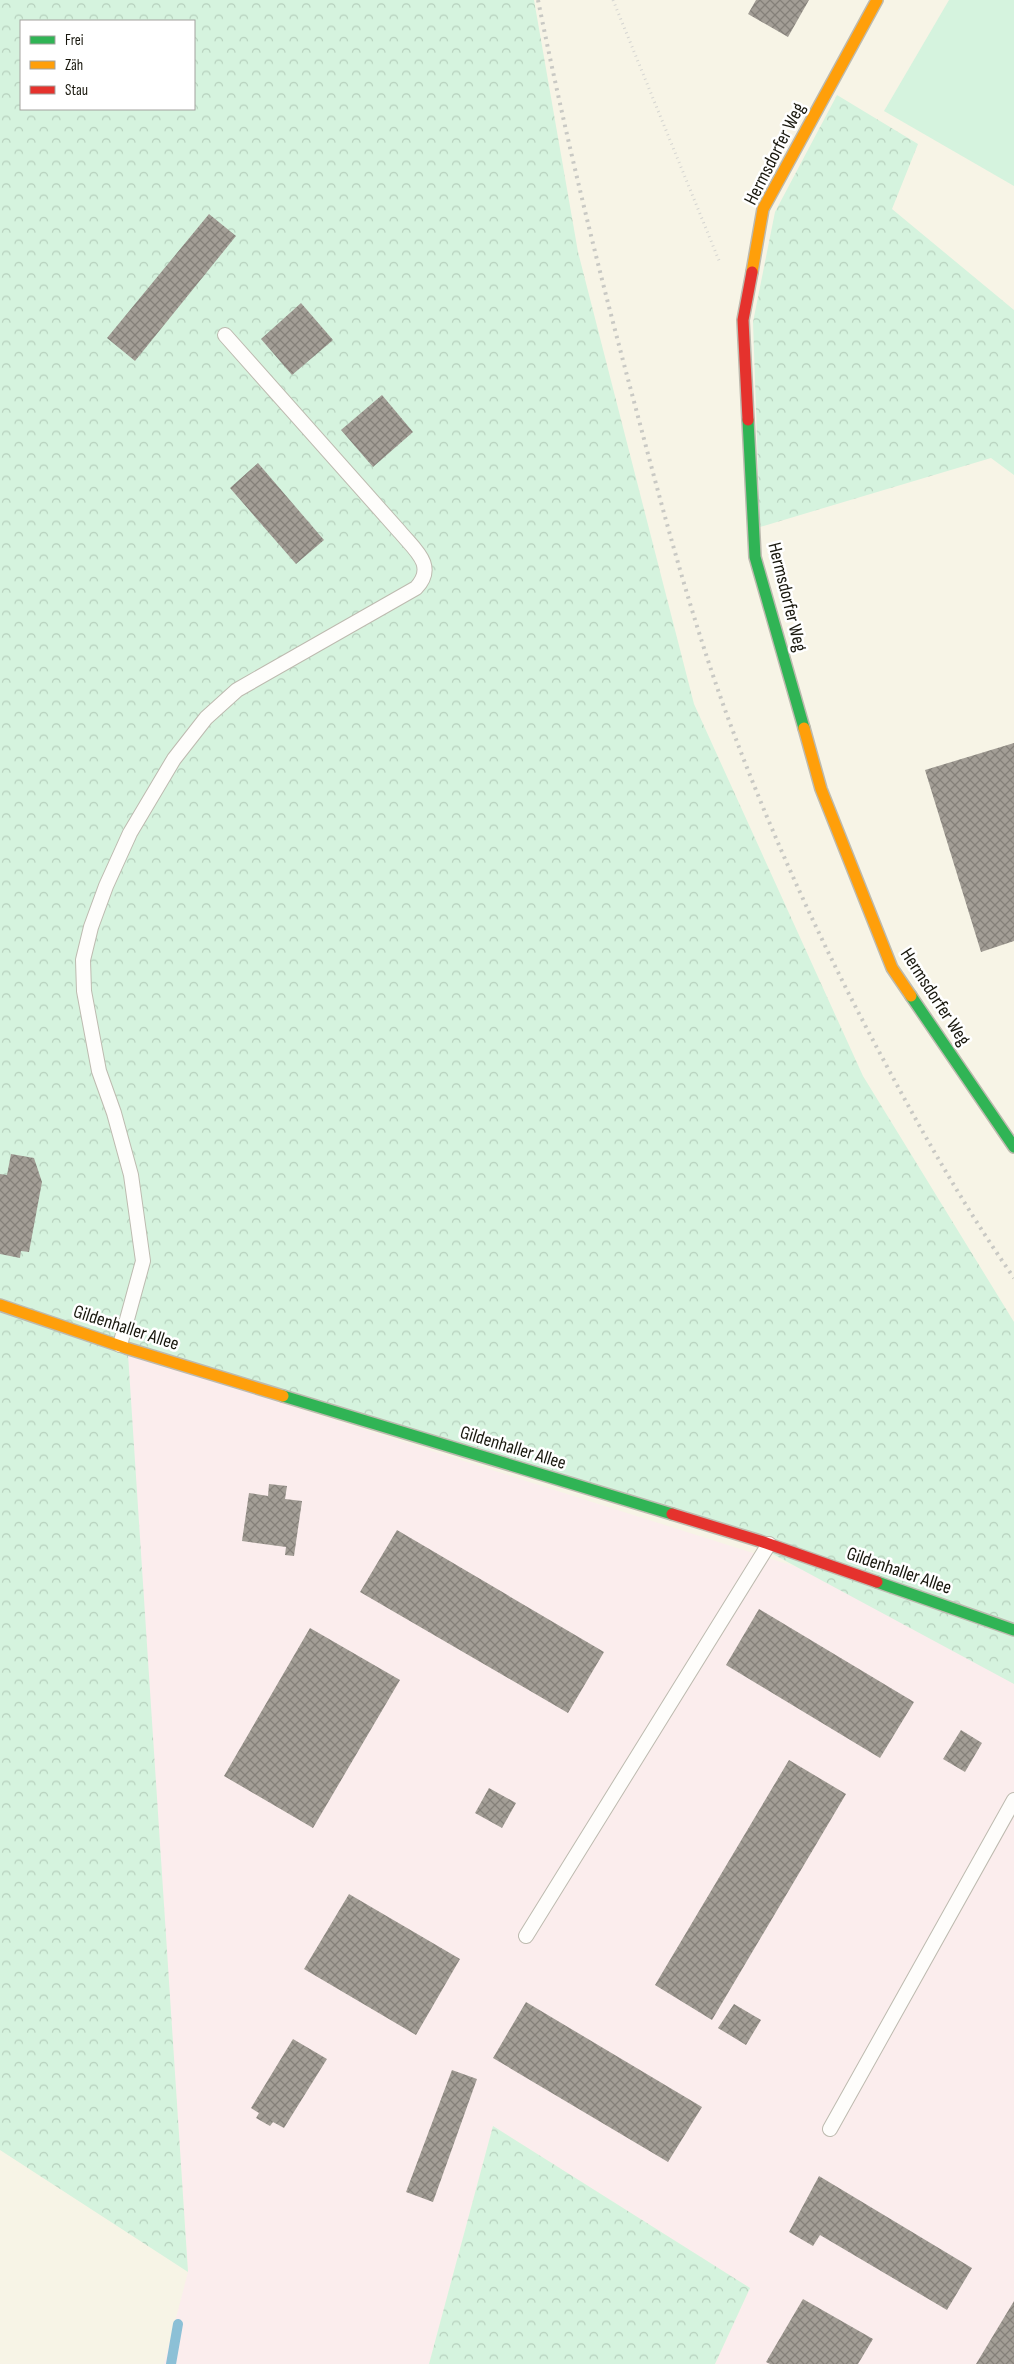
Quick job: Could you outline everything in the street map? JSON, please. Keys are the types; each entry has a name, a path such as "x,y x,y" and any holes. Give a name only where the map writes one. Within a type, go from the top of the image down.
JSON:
{"street":[{"name":"Hermsdorfer Weg","path":"877,0 763,209 743,320 755,557 821,789 892,968 1014,1147"},
{"name":"Gildenhaller Allee","path":"0,1305 120,1345 769,1544 1014,1630"}],"lane":[{"path":"120,1345 143,1261 131,1175 114,1113 99,1071 89,1027 83,960 91,927 106,886 130,833 174,760 206,718 237,690 416,588 424,579 426,570 422,560 400,532 225,335"},
{"path":"526,1936 769,1544"},
{"path":"830,2129 1014,1800"}],"path":[{"path":"613,0 721,265"}],"shaded area":[{"path":"127,1354 1014,1636 1014,2364 715,2364 750,2288 493,2126 429,2364 164,2364 188,2272"}],"green space":[{"path":"0,0 534,0 578,252 694,704 863,1076 1014,1322 1014,1684 754,1544 128,1354 188,2272 0,2150"},
{"path":"949,0 1014,0 1014,186 884,111"},
{"path":"837,95 918,144 892,209 1014,310 1014,475 991,458 760,527 753,322 775,212"},
{"path":"493,2126 750,2288 715,2364 429,2364"}],"building":[{"path":"756,0 809,0 788,37 748,14"},
{"path":"209,214 236,236 135,361 107,338"},
{"path":"301,303 333,340 292,375 261,339"},
{"path":"382,395 413,432 373,467 341,430"},
{"path":"258,463 324,540 296,564 230,488"},
{"path":"1014,743 1014,941 981,952 925,770"},
{"path":"11,1154 34,1158 42,1182 29,1252 21,1251 20,1258 0,1254 0,1174 7,1175"},
{"path":"269,1484 287,1486 285,1499 302,1501 294,1556 285,1555 286,1547 242,1541 249,1493 268,1496"},
{"path":"397,1530 604,1652 568,1713 360,1592"},
{"path":"759,1609 914,1702 880,1758 726,1665"},
{"path":"310,1628 400,1680 313,1828 224,1776"},
{"path":"961,1730 982,1743 965,1772 943,1759"},
{"path":"789,1760 846,1794 712,2020 655,1985"},
{"path":"489,1788 516,1803 502,1828 475,1813"},
{"path":"349,1894 460,1959 416,2035 304,1969"},
{"path":"526,2002 702,2107 668,2162 493,2058"},
{"path":"734,2004 761,2020 746,2045 718,2028"},
{"path":"293,2039 327,2059 284,2128 273,2122 270,2126 256,2118 259,2113 251,2108"},
{"path":"452,2070 477,2079 433,2202 406,2192"},
{"path":"819,2176 972,2268 947,2310 820,2235 813,2246 789,2232"},
{"path":"803,2299 873,2339 858,2364 770,2364 766,2362"},
{"path":"1014,2301 1014,2364 976,2364"}],"waterway":[{"path":"171,2364 178,2324"}],"railway":[{"path":"538,0 569,144 616,335 685,586 724,707 759,797 797,886 860,1016 945,1170 978,1225 1014,1278"}],"traffic: fast":[{"path":"748,420 755,557 804,728"},
{"path":"911,996 1014,1147"},
{"path":"283,1396 672,1514"},
{"path":"877,1582 1014,1630"}],"traffic: slow":[{"path":"752,272 763,209 877,0"},
{"path":"804,728 821,789 892,968 911,996"},
{"path":"0,1305 126,1348 283,1396"}],"traffic: jam":[{"path":"748,420 743,320 752,272"},
{"path":"672,1514 760,1541 877,1582"}]}
